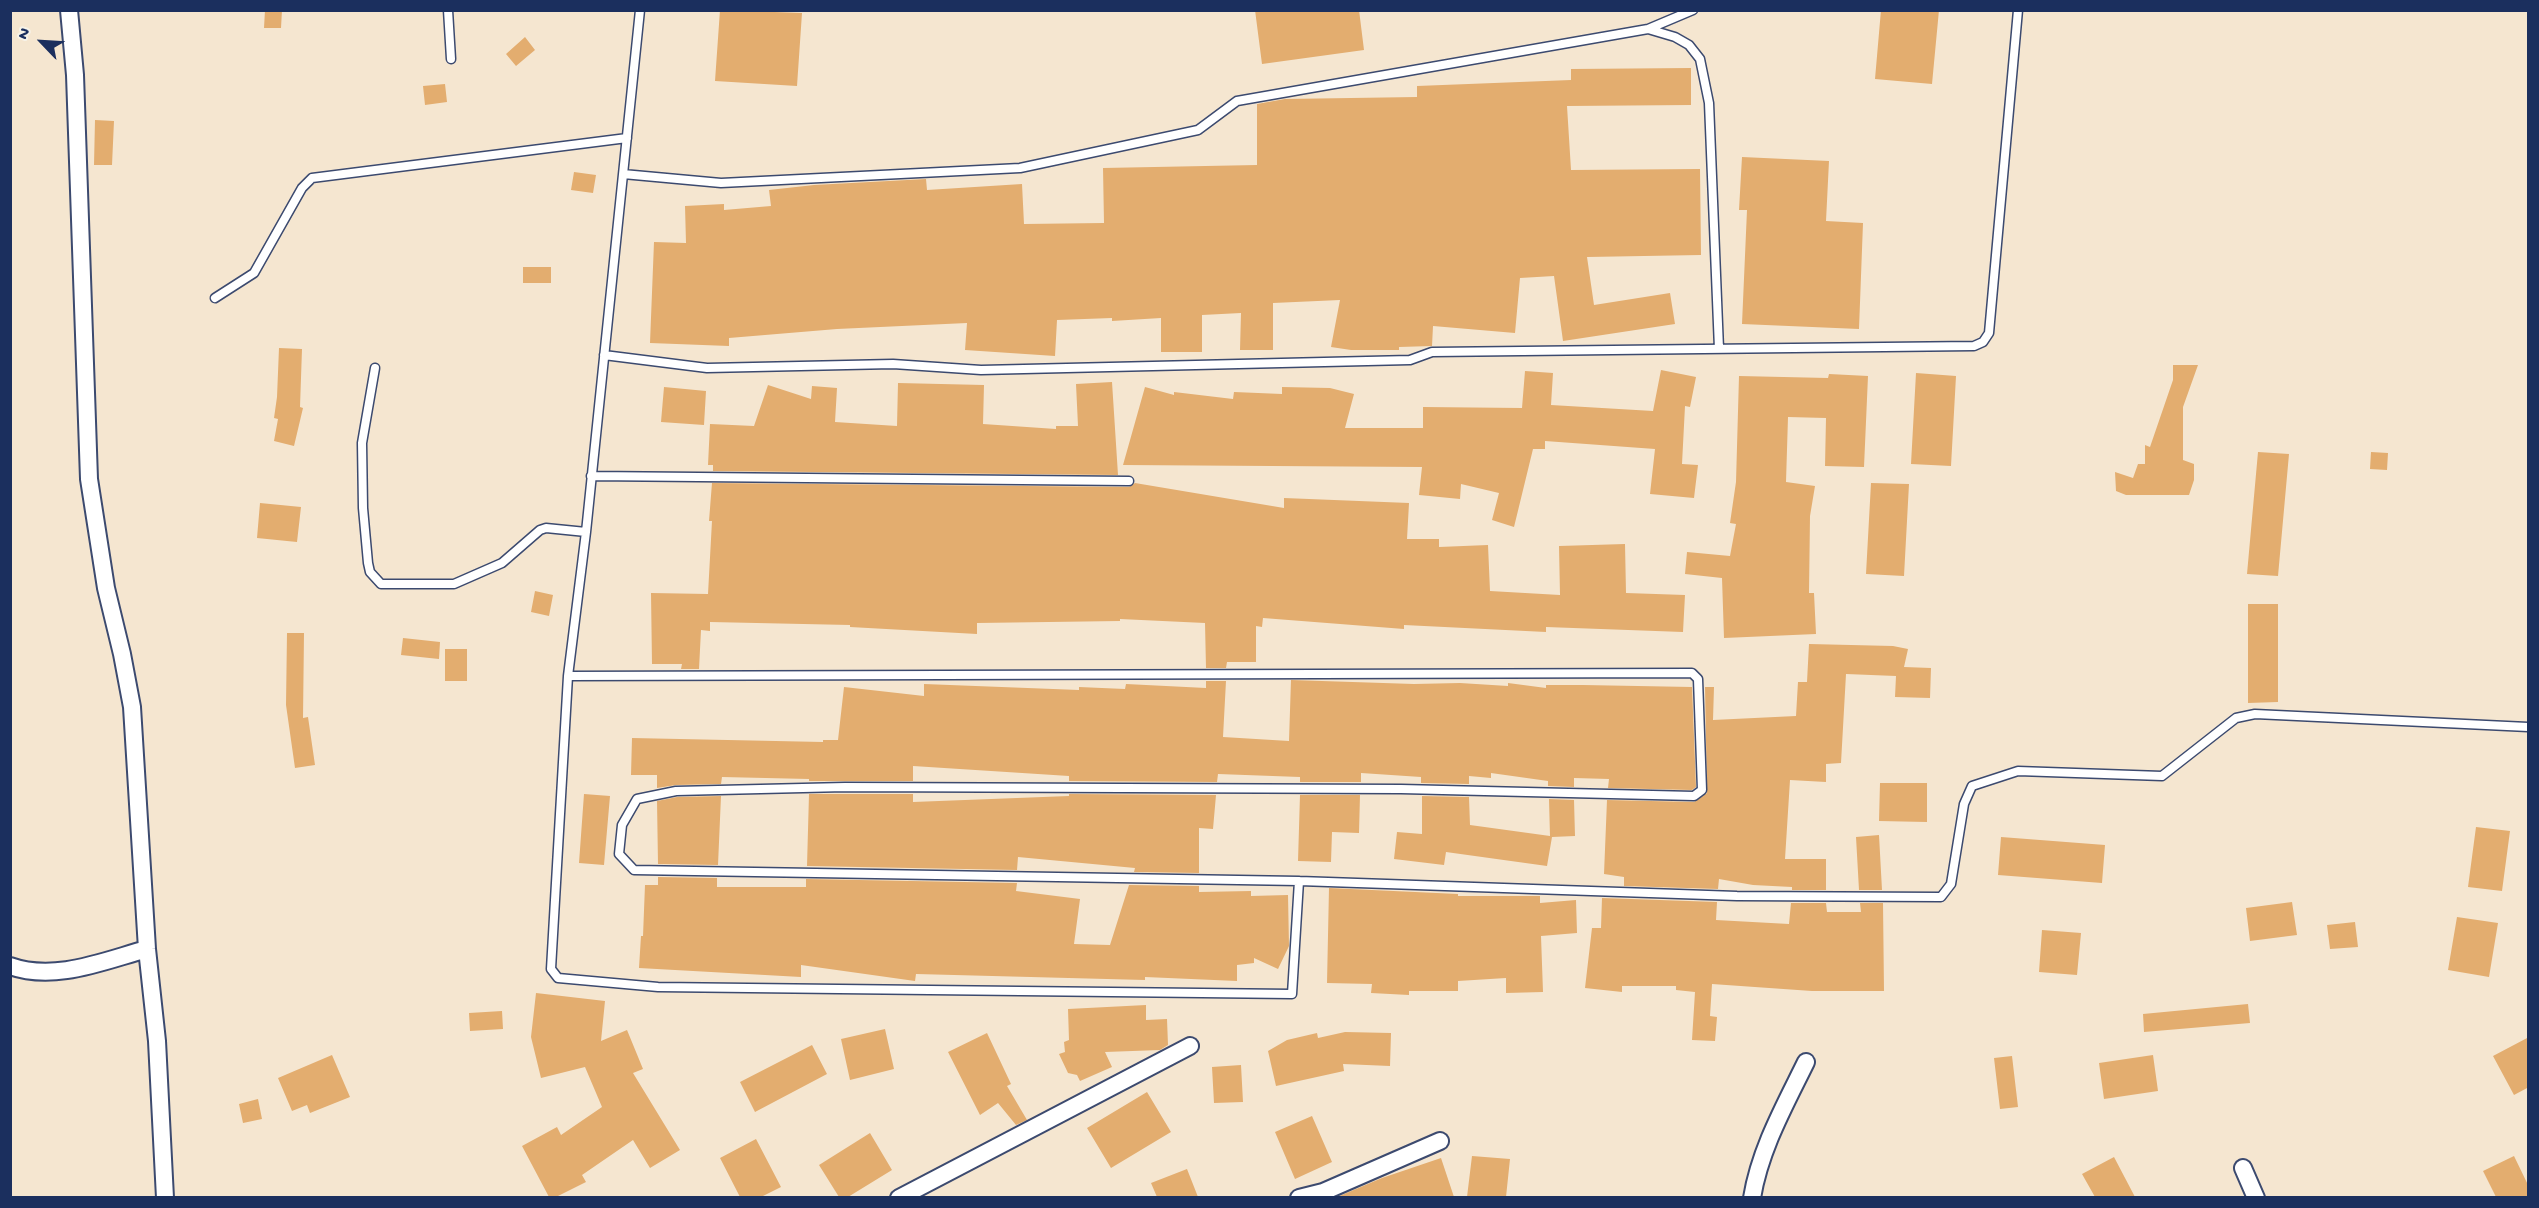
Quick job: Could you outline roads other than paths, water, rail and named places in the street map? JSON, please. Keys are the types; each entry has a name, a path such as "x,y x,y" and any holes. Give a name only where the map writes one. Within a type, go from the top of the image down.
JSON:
{"street":[{"path":"69,10 75,75 89,479 106,588 132,707 147,949 157,1041 165,1197"},
{"path":"10,966 39,972 60,972 147,949"},
{"path":"899,1197 1190,1046"},
{"path":"1752,1197 1755,1179 1771,1132 1806,1062"},
{"path":"1299,1197 1323,1192 1440,1141"},
{"path":"2243,1168 2256,1197"}],"lane":[{"path":"448,10 451,59"},
{"path":"640,10 586,532 568,676 551,969 558,978 658,987 1292,994 1299,881"},
{"path":"623,174 721,183 1020,168 1198,130 1237,101 1648,29 1693,10"},
{"path":"604,355 707,368 893,364 981,370 1410,360 1432,352 1974,346 1983,342 1989,333 2018,10"},
{"path":"1648,29 1675,37 1689,45 1700,59 1709,104 1719,349"},
{"path":"215,298 254,273 302,188 312,178 627,138"},
{"path":"375,368 362,443 363,508 370,572 381,584 454,584 502,563 540,530 546,528 586,532"},
{"path":"591,476 1128,481"},
{"path":"568,676 1692,673 1698,679 1702,790 1694,796 1401,789 845,787 676,791 637,799 622,825 619,854 634,870 1299,881 1737,896 1941,897 1951,884 1964,804 1972,786 2018,771 2162,776 2236,718 2255,714 2529,727"}]}
